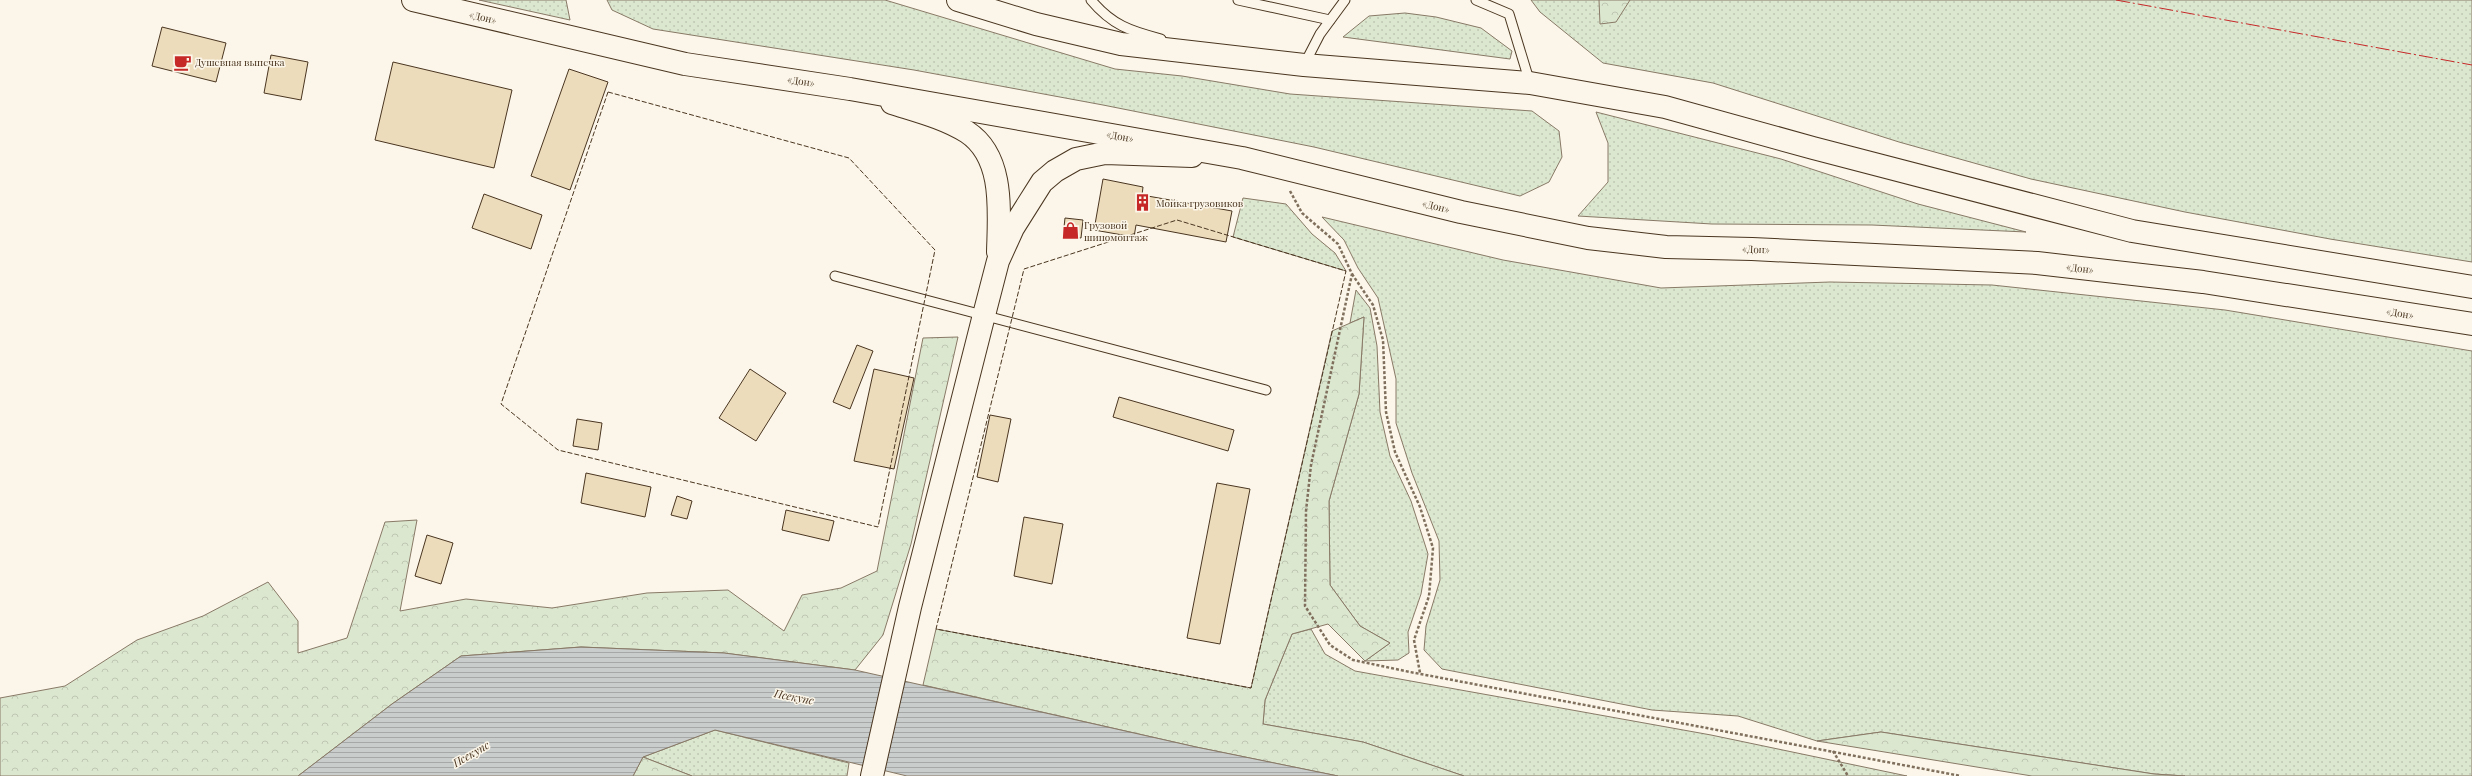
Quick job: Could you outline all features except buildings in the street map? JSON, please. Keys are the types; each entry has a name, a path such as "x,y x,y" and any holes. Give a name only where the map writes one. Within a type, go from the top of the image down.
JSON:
{"main road":[{"name":"«Дон»","path":"413,0 685,64 850,88 1242,158 1461,212 1588,238 1666,247 1752,249 2037,263 2203,282 2472,324"},
{"path":"958,0 1036,24 1121,44 1304,65 1530,83 1665,107 1813,148 2132,231 2472,287"},
{"path":"850,88 928,115 967,132 981,145 989,159 997,182 999,214 998,261"},
{"path":"872,776 910,607 998,261 1013,228 1042,182 1055,171 1076,159 1105,153 1242,158"}],"lane":[{"path":"1091,0 1104,15 1118,25 1140,34 1242,58"},
{"path":"1238,0 1330,20"},
{"path":"1304,65 1330,20 1345,0"},
{"path":"1476,0 1509,14 1530,83"},
{"path":"835,276 1266,390"}],"path":[{"path":"1276,167 1302,213 1338,244 1352,274 1373,305 1383,340 1386,412 1395,452 1420,507 1434,548 1429,596 1414,640 1420,674"},
{"path":"1352,274 1311,464 1306,511 1305,606 1330,646 1353,660 1420,674 1962,776"},
{"path":"1833,751 1848,776"}],"green space":[{"path":"479,0 566,0 570,20"},
{"path":"607,0 885,0 1115,69 1182,76 1290,94 1532,111 1559,131 1562,157 1549,182 1520,196 1314,147 1103,105 914,70 653,29 612,10"},
{"path":"1531,0 2472,0 2472,262 2330,239 2185,212 2031,179 1899,142 1713,83 1603,63 1540,12"},
{"path":"1599,0 1630,0 1616,22 1600,24"},
{"path":"1405,13 1436,17 1481,28 1512,51 1510,59 1343,37 1369,16"},
{"path":"1596,112 1781,159 1918,204 2026,232 1872,225 1712,224 1578,216 1608,182 1608,143"},
{"path":"1243,198 1286,204 1312,234 1335,253 1346,271 1233,237"},
{"path":"1322,217 1503,260 1661,288 1830,282 1992,285 2225,310 2472,351 2472,776 2185,776 2154,774 1881,732 1817,741 1738,716 1652,710 1442,669 1424,650 1426,626 1440,580 1439,541 1412,473 1396,423 1396,379 1378,298 1358,268 1344,240"},
{"path":"1356,290 1370,308 1377,346 1380,412 1390,456 1411,501 1428,554 1421,594 1408,632 1409,653 1398,660 1365,661 1390,643 1360,626 1330,585 1329,501 1359,394 1364,317 1350,323"},
{"path":"1364,317 1359,394 1329,501 1330,585 1360,626 1390,643 1365,661 1328,624 1292,634 1265,700 1263,724 1363,742 1464,776 1338,776 1196,747 923,685 936,629 1251,688 1332,331"},
{"path":"958,337 911,544 883,635 855,670 724,653 581,647 461,656 392,704 298,776 0,776 0,698 65,686 137,640 203,616 268,582 298,621 298,653 347,638 385,522 417,520 400,611 466,599 552,608 647,593 728,590 784,631 802,595 841,588 877,571 923,338"},
{"path":"1311,629 1325,654 1355,671 1711,735 1907,776 1464,776 1363,742 1263,724 1265,700 1292,634"},
{"path":"715,730 849,763 847,776 692,776 643,757"},
{"path":"1881,732 2154,774 2185,776 2032,776 1817,741"},
{"path":"643,757 692,776 633,776"}],"water":[{"name":"Псекупс","path":"581,647 724,653 855,670 1196,747 1338,776 907,776 715,730 643,757 633,776 298,776 392,704 461,656"}],"fence":[{"path":"608,92 849,158 935,250 878,527 558,450 501,404 608,92"},
{"path":"1177,220 1346,271 1251,688 936,629 1024,269 1177,220"}],"power":[{"path":"2116,0 2472,65"}],"place":[{"name":"Душевная выпечка","path":"182,62"},
{"name":"Мойка грузовиков","path":"1143,203"},
{"name":"Грузовой шиномонтаж","path":"1071,231"}]}
